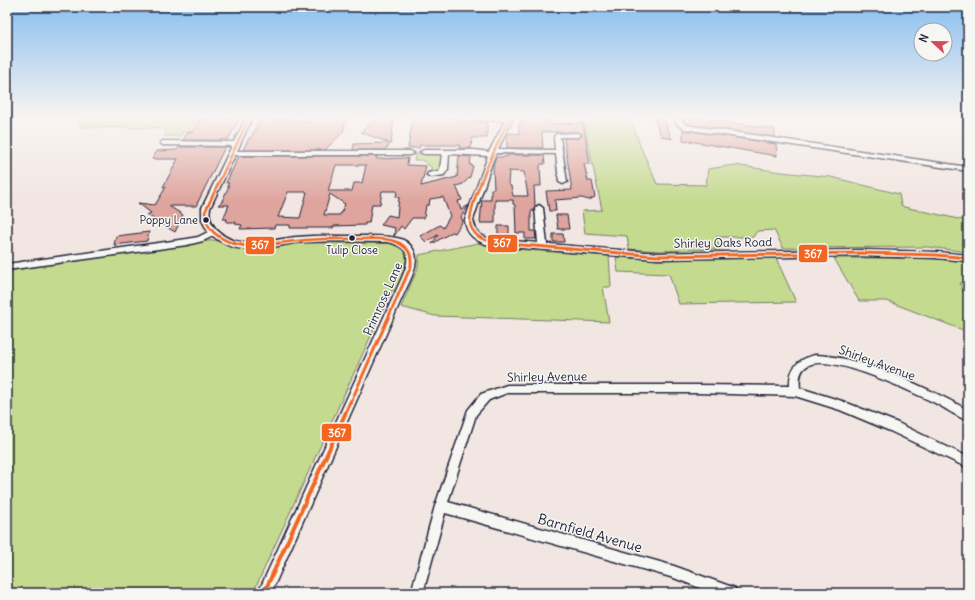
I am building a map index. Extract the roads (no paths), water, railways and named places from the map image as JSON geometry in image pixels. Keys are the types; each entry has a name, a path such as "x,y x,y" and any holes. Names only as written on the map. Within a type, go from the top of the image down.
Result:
{"street":[{"path":"7,267 194,241 214,233 205,220 206,208 235,146"},
{"path":"492,152 495,146"},
{"path":"558,146 563,182"},
{"path":"812,146 968,169"},
{"path":"424,152 559,152"},
{"path":"430,175 441,173 444,169 446,152"},
{"name":"Shirley Oaks Road","path":"492,152 469,220 471,231 479,238 493,243 657,256 854,253 924,254 968,258"},
{"path":"232,153 410,153"},
{"path":"539,208 543,247"},
{"name":"Primrose Lane","path":"214,233 229,242 250,246 272,245 304,239 388,239 403,244 408,249 413,261 410,272 264,593"},
{"name":"Shirley Avenue","path":"796,391 794,375 800,366 816,359 831,359 897,382 938,400 968,416"},
{"name":"Shirley Avenue","path":"417,593 441,506 472,413 485,396 507,389 698,389 796,391 842,406 886,424 968,463"},
{"name":"Barnfield Avenue","path":"441,506 674,572 730,593"}],"place":[{"name":"Poppy Lane","path":"206,220"},
{"name":"Tulip Close","path":"352,238"}]}
